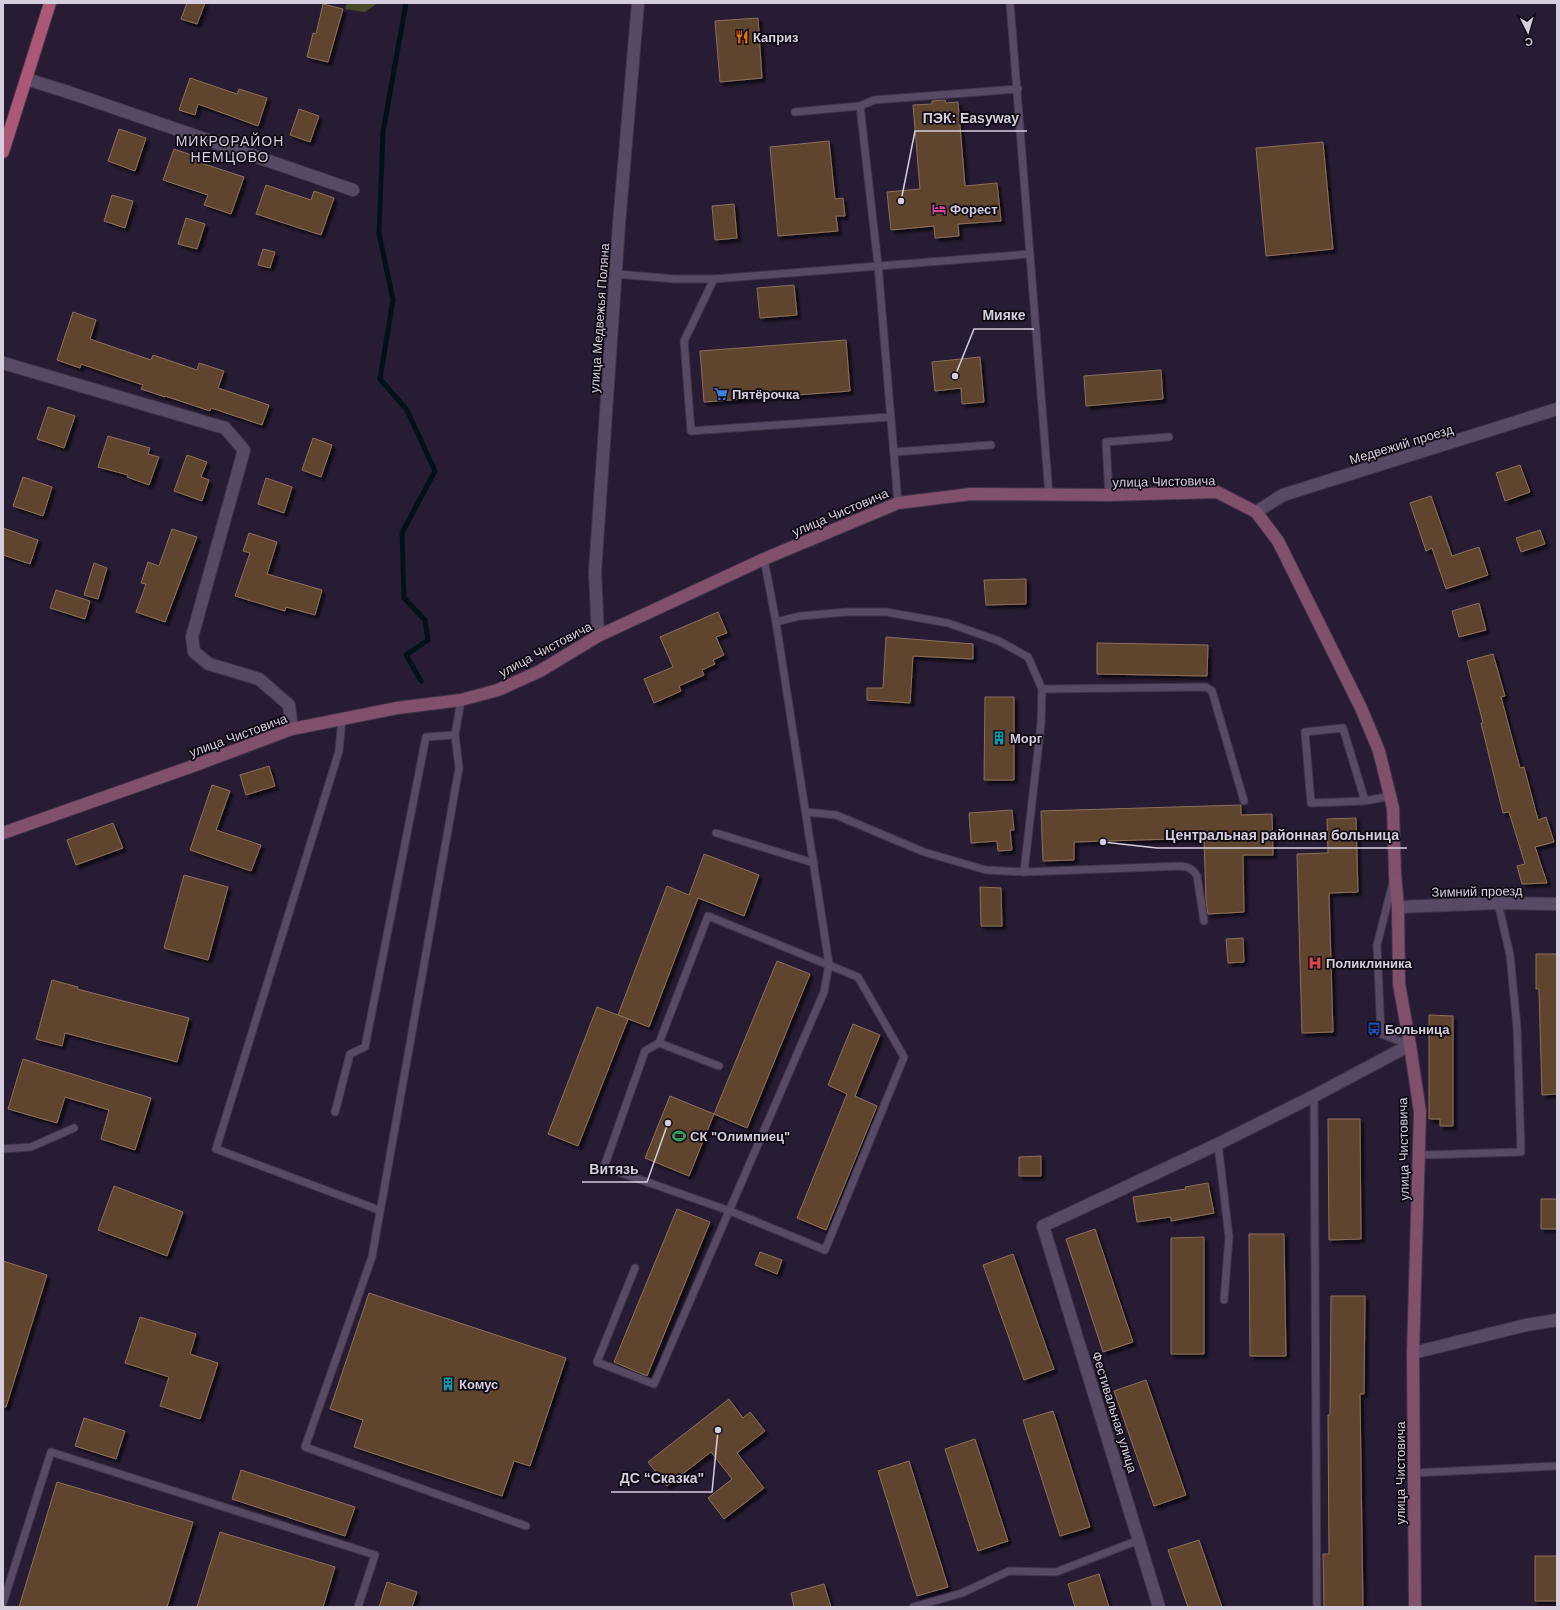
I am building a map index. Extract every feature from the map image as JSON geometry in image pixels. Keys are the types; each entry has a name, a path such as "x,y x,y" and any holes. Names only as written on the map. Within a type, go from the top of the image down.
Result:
{"main road":[{"path":"3,152 50,3"}],"street":[{"name":"улица Медвежья Поляна","path":"598,636 595,572 616,274 638,3"},
{"path":"26,79 353,190"},
{"path":"3,363 225,428 244,450 192,637 194,652 209,664 259,679 289,705 292,729"},
{"name":"Медвежий проезд","path":"1256,512 1283,496 1557,409"},
{"name":"улица Чистовича","path":"3,833 193,766 292,729 397,708 461,700 498,690 540,671 598,636 764,559 898,503 971,494 1110,496 1217,492 1256,512 1278,541 1361,708 1379,751 1393,808 1395,874 1398,907 1399,984 1420,1112 1414,1353 1415,1607"},
{"name":"Зимний проезд","path":"1398,907 1498,903 1557,904"},
{"path":"1218,1144 1314,1096 1410,1045"},
{"name":"Фестивальная улица","path":"1159,1607 1043,1226 1218,1144"},
{"path":"1414,1353 1526,1325 1557,1320"}],"lane":[{"path":"1010,3 1049,495"},
{"path":"795,112 860,106 874,100 1018,89"},
{"path":"860,106 878,266 898,503"},
{"path":"616,274 675,279 714,279 1030,254"},
{"path":"714,279 684,342 691,431 890,416"},
{"path":"1110,496 1106,442 1169,437"},
{"path":"894,452 991,445"},
{"path":"634,1268 597,1362 654,1384 824,992 829,964 776,622 764,559"},
{"path":"776,622 800,616 886,612 948,623 1000,641 1028,657 1042,689 1042,724 1024,872"},
{"path":"1042,689 1206,687 1212,691 1244,801"},
{"path":"461,700 455,734 459,768 379,1210 372,1257 305,1447 526,1526"},
{"path":"342,719 339,751 216,1149 379,1210"},
{"path":"1366,801 1342,728 1305,732 1311,803 1366,801 1390,796"},
{"path":"335,1112 350,1054 365,1047 426,737 455,734"},
{"path":"806,812 836,816 924,852 986,870 1024,872 1181,866 1188,867 1194,870 1197,876 1204,921"},
{"path":"716,833 814,863"},
{"path":"1395,874 1377,945 1381,1034 1410,1045"},
{"path":"1423,1155 1520,1152 1518,1027 1510,955 1498,903"},
{"path":"708,916 858,977 904,1057 825,1250 730,1211 604,1167 645,1051 659,1043 708,916"},
{"path":"659,1043 719,1066"},
{"path":"1314,1096 1317,1607"},
{"path":"3,1149 31,1147 74,1128"},
{"path":"1218,1144 1229,1237 1224,1300"},
{"path":"3,1603 50,1452 375,1555 358,1607"},
{"path":"1414,1473 1557,1466"},
{"path":"913,1607 962,1593 1009,1571 1056,1572 1139,1540"}],"green space":[{"path":"347,3 378,3 365,12 345,9"}],"building":[{"path":"187,3 205,3 197,24 181,19"},
{"path":"323,4 343,9 328,62 307,57 313,33 316,34"},
{"path":"758,18 762,78 720,82 715,21"},
{"path":"190,78 237,94 239,89 267,98 258,126 198,104 195,115 179,110"},
{"path":"945,100 946,103 958,102 965,186 997,183 1001,221 958,224 959,236 935,238 934,226 891,230 887,192 920,189 913,105 932,104 932,101"},
{"path":"299,109 319,116 310,142 290,135"},
{"path":"119,129 146,138 135,171 108,161"},
{"path":"829,141 835,199 843,198 845,216 836,216 838,231 778,236 770,147"},
{"path":"1323,142 1333,249 1266,256 1256,148"},
{"path":"174,149 197,157 195,161 244,177 231,214 204,205 208,195 163,180"},
{"path":"266,185 311,200 314,191 334,198 321,235 256,214"},
{"path":"112,195 133,201 125,228 104,221"},
{"path":"734,204 737,238 715,240 712,206"},
{"path":"186,218 205,224 197,249 178,244"},
{"path":"263,249 275,252 270,268 258,265"},
{"path":"794,285 797,315 760,318 757,288"},
{"path":"73,312 96,320 90,339 151,360 153,355 197,370 199,363 224,371 218,388 269,405 262,425 211,408 210,411 141,389 143,385 81,364 80,368 57,360"},
{"path":"846,340 850,391 704,402 700,351"},
{"path":"980,357 984,402 962,404 961,388 935,391 932,362"},
{"path":"1161,370 1163,399 1086,406 1084,376"},
{"path":"48,407 75,416 64,448 37,439"},
{"path":"108,436 150,448 148,454 159,457 149,485 127,477 128,475 98,467"},
{"path":"313,438 332,445 321,477 302,470"},
{"path":"187,455 207,462 201,477 209,480 202,501 174,491"},
{"path":"1520,465 1530,492 1505,501 1496,473"},
{"path":"23,477 52,487 43,516 13,506"},
{"path":"266,478 292,487 284,513 258,504"},
{"path":"1431,496 1452,556 1479,547 1488,575 1446,589 1432,548 1426,551 1410,503"},
{"path":"3,528 38,540 30,564 3,555"},
{"path":"172,529 197,537 165,622 136,612 146,584 141,583 148,562 159,566"},
{"path":"1540,530 1545,544 1521,552 1516,538"},
{"path":"249,533 277,542 267,574 322,590 315,615 286,607 285,611 235,596 250,553 243,551"},
{"path":"94,563 107,568 98,599 84,595"},
{"path":"1026,579 1026,604 986,605 984,580"},
{"path":"56,590 90,601 85,619 50,608"},
{"path":"1479,603 1486,630 1459,637 1452,611"},
{"path":"718,612 727,633 716,637 724,655 713,660 715,664 702,670 704,675 679,686 681,691 654,703 644,679 673,667 660,637"},
{"path":"886,637 973,644 973,659 913,656 910,703 867,700 867,688 883,688"},
{"path":"1097,643 1208,645 1207,676 1097,674"},
{"path":"1493,654 1505,696 1501,697 1520,768 1524,767 1538,820 1546,817 1554,842 1535,847 1547,883 1522,884 1517,866 1525,864 1509,812 1503,813 1481,723 1483,723 1467,661"},
{"name":"Морг","path":"985,697 1014,697 1014,780 984,780"},
{"path":"269,766 275,786 246,795 240,775"},
{"path":"212,785 230,791 216,830 261,845 251,871 190,850"},
{"path":"1241,805 1241,815 1272,814 1273,855 1243,855 1244,912 1208,914 1206,902 1204,838 1074,842 1074,860 1043,861 1041,811"},
{"path":"1012,810 1014,830 1010,830 1012,850 998,851 997,841 971,843 969,813"},
{"name":"Поликлиника","path":"1356,818 1358,892 1329,893 1333,1032 1302,1033 1297,854 1328,853 1327,819"},
{"path":"113,823 123,848 76,865 67,840"},
{"path":"704,854 759,875 744,916 698,898 649,1027 618,1015 667,886 689,895"},
{"path":"184,875 228,887 208,960 164,948"},
{"path":"980,887 1001,888 1002,926 981,926"},
{"path":"1243,938 1244,962 1228,963 1226,939"},
{"path":"1536,954 1557,954 1557,1094 1542,1095 1539,989 1536,989"},
{"path":"777,961 810,974 747,1128 714,1114"},
{"path":"52,980 78,987 77,989 189,1018 177,1062 65,1033 62,1046 36,1039"},
{"path":"597,1007 628,1019 578,1146 548,1134"},
{"path":"1429,1015 1453,1016 1453,1126 1440,1126 1440,1119 1429,1119"},
{"path":"853,1024 880,1035 855,1096 877,1106 826,1230 797,1218 847,1094 828,1085"},
{"path":"23,1059 151,1098 135,1150 101,1139 109,1110 65,1097 57,1123 8,1109"},
{"name":"СК \"Олимпиец\"","path":"670,1096 714,1114 689,1176 645,1158"},
{"path":"1328,1119 1360,1119 1361,1239 1329,1240"},
{"path":"1041,1156 1041,1176 1019,1176 1019,1157"},
{"path":"1208,1183 1214,1213 1171,1221 1171,1217 1137,1222 1133,1197 1186,1189 1185,1187"},
{"path":"114,1186 183,1212 167,1256 98,1230"},
{"path":"1541,1199 1557,1199 1557,1229 1541,1229"},
{"path":"677,1209 710,1222 647,1376 614,1362"},
{"path":"1095,1229 1133,1342 1103,1352 1066,1239"},
{"path":"1249,1234 1284,1234 1286,1356 1250,1356"},
{"path":"1204,1237 1204,1354 1171,1354 1171,1238"},
{"path":"760,1252 782,1260 777,1274 755,1265"},
{"path":"1013,1254 1054,1369 1024,1380 983,1265"},
{"path":"3,1261 47,1275 6,1407 3,1407"},
{"name":"Комус","path":"369,1293 566,1358 530,1466 514,1461 502,1496 354,1447 363,1420 330,1409"},
{"path":"1331,1296 1365,1296 1364,1394 1360,1394 1363,1607 1324,1607 1323,1554 1329,1554 1328,1415 1330,1415"},
{"path":"140,1317 196,1334 190,1354 218,1363 200,1419 160,1406 169,1377 125,1363"},
{"path":"1146,1380 1186,1495 1154,1506 1114,1391"},
{"path":"729,1399 743,1418 750,1412 765,1431 737,1453 764,1488 724,1519 708,1498 732,1479 711,1452 667,1486 648,1462"},
{"path":"1053,1411 1090,1527 1060,1536 1023,1420"},
{"path":"84,1418 125,1431 116,1459 75,1446"},
{"path":"975,1439 1008,1541 978,1551 945,1449"},
{"path":"909,1461 948,1587 917,1596 878,1471"},
{"path":"241,1470 355,1507 345,1536 232,1499"},
{"path":"57,1482 193,1522 167,1607 19,1607"},
{"path":"220,1532 335,1567 323,1607 197,1607"},
{"path":"1199,1540 1222,1607 1188,1607 1168,1550"},
{"path":"1535,1556 1557,1556 1557,1601 1535,1601"},
{"path":"1099,1574 1109,1607 1075,1607 1068,1584"},
{"path":"387,1582 417,1592 412,1607 379,1607"},
{"path":"824,1584 831,1607 794,1607 791,1593"}],"waterway":[{"path":"406,3 383,132 379,233 393,300 380,379 407,410 435,471 402,533 404,598 425,620 428,640 406,655 421,681"}],"place":[{"name":"Каприз","path":"742,37"},
{"name":"ПЭК: Easyway","path":"901,201"},
{"name":"Форест","path":"939,209"},
{"name":"Мияке","path":"955,376"},
{"name":"Пятёрочка","path":"721,394"},
{"name":"Морг","path":"999,738"},
{"name":"Центральная районная больница","path":"1103,842"},
{"name":"Поликлиника","path":"1315,963"},
{"name":"Больница","path":"1374,1029"},
{"name":"Витязь","path":"668,1123"},
{"name":"СК \"Олимпиец\"","path":"679,1136"},
{"name":"Комус","path":"448,1384"},
{"name":"ДС “Сказка\"","path":"718,1430"}],"district":[{"name":"МИКРОРАЙОН НЕМЦОВО","path":"230,150"}]}
